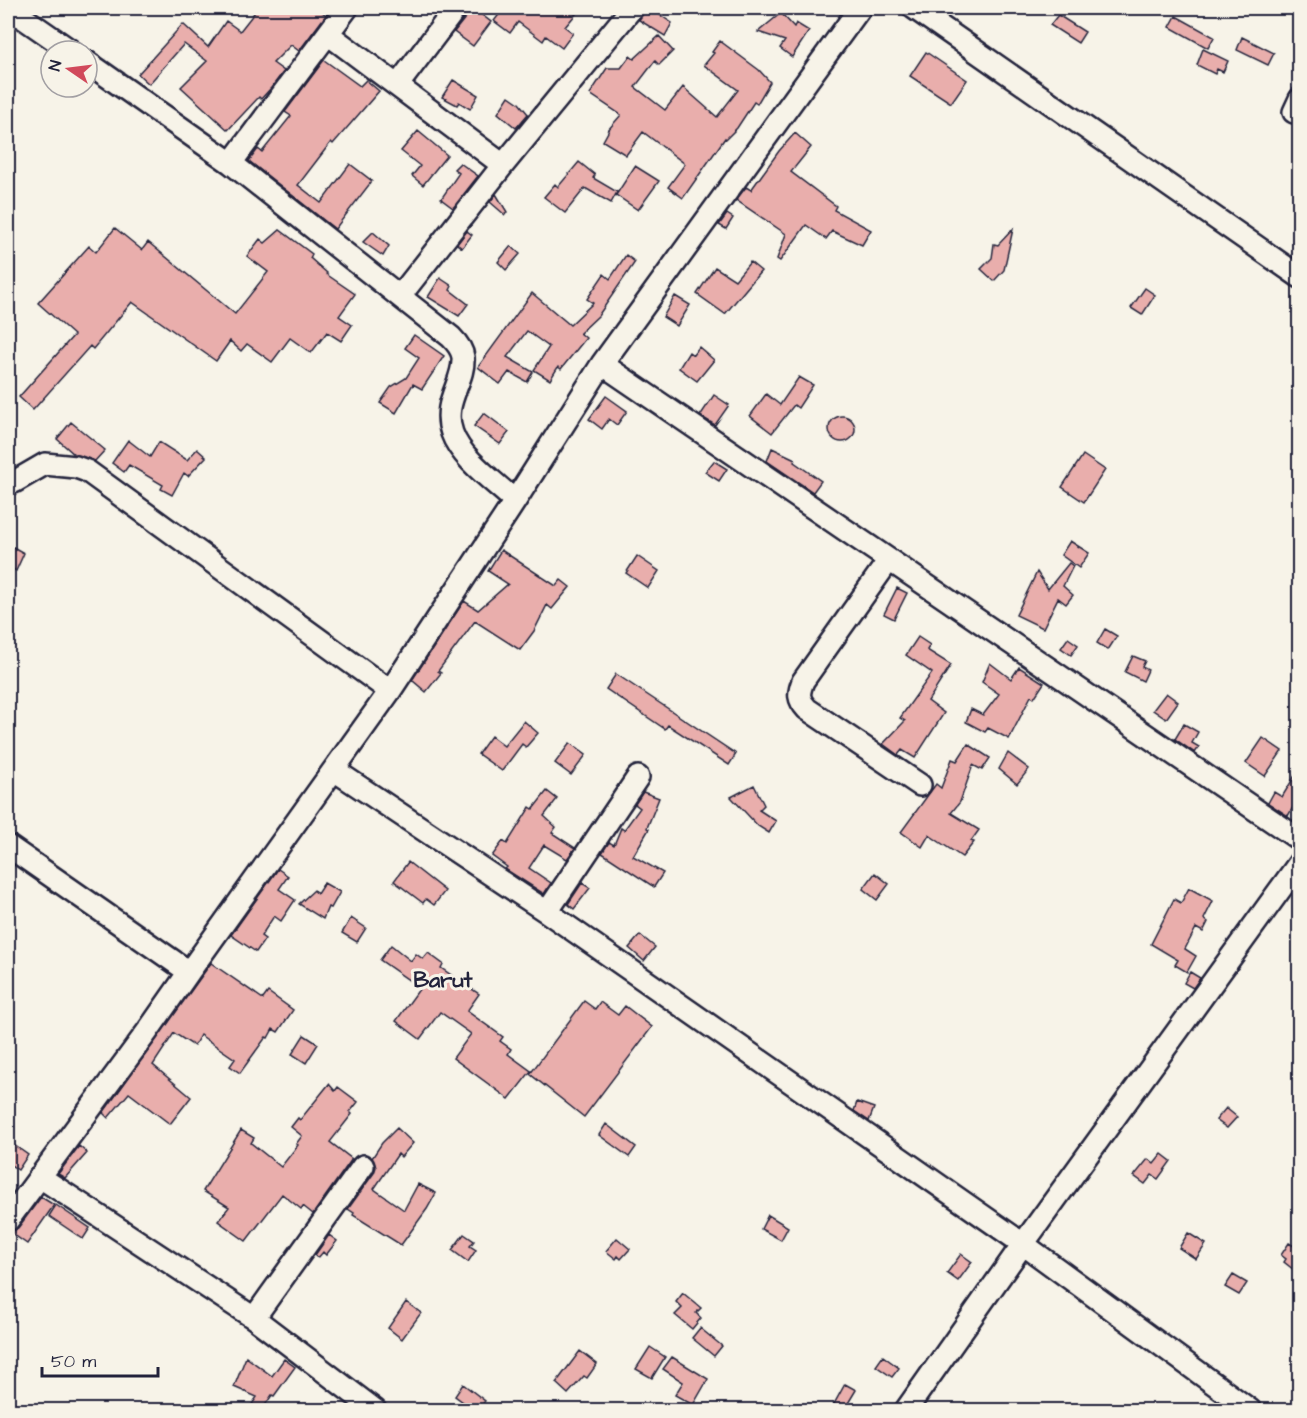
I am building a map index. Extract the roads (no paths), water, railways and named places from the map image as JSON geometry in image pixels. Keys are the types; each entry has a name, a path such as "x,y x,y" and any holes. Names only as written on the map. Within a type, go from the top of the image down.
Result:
{"street":[{"path":"9,8 54,39"},
{"path":"231,163 347,8"},
{"path":"397,86 456,8"},
{"path":"400,296 503,165 632,8"},
{"path":"8,1220 390,691 602,364 860,8"},
{"path":"914,8 1299,278"},
{"path":"328,34 503,165"},
{"path":"99,70 231,163 452,337 460,347 463,358 449,406 452,433 464,453 515,501"},
{"path":"602,364 1299,840"},
{"path":"14,482 45,464 76,467 87,471 390,691"},
{"path":"889,560 803,681 798,695 800,702 807,709 920,785"},
{"path":"334,770 547,912 1023,1244 1250,1410"},
{"path":"547,912 638,777"},
{"path":"8,846 189,972"},
{"path":"906,1410 1299,862"},
{"path":"254,1318 363,1166"},
{"path":"40,1177 254,1318 375,1410"}],"district":[{"name":"Barut","path":"443,979"}]}
